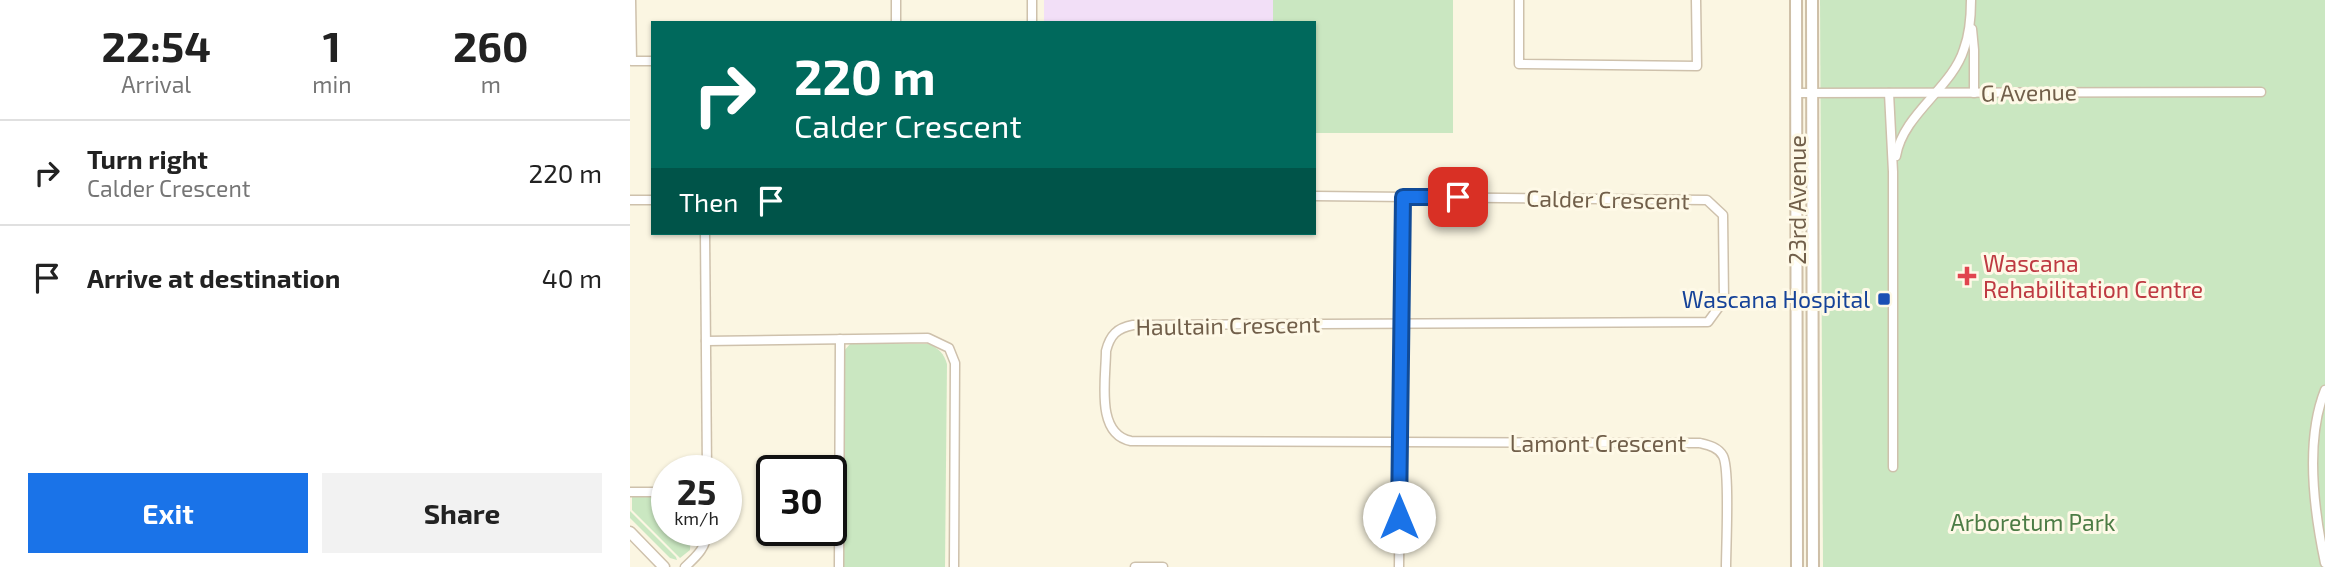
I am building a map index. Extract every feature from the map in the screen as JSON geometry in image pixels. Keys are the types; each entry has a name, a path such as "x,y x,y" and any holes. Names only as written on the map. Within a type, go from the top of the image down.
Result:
{"main road":[{"name":"23rd Avenue","path":"1796,0 1797,567"},
{"name":"23rd Avenue","path":"1812,0 1813,567"}],"street":[{"path":"631,0 632,61 651,61"},
{"path":"896,0 896,21"},
{"path":"1032,0 1032,21"},
{"path":"1519,0 1519,64 1696,66 1696,0"},
{"path":"1971,0 1974,93"},
{"path":"1893,172 1897,149 1909,125 1964,52 1971,21"},
{"name":"G Avenue","path":"1797,93 2261,92"},
{"path":"1889,93 1893,172 1893,467"},
{"path":"1316,196 1403,197 1399,567"},
{"name":"Calder Crescent","path":"1400,324 1708,322 1724,300 1723,215 1707,200 1403,197"},
{"path":"630,200 651,200"},
{"path":"705,235 707,455"},
{"name":"Haultain Crescent","path":"1400,324 1133,324 1123,327 1114,332 1106,351 1106,417 1116,435 1131,441 1400,443"},
{"path":"706,341 928,338 949,348 955,363 954,567"},
{"path":"839,567 840,339"},
{"path":"2325,390 2314,437 2320,541 2325,563"},
{"name":"Lamont Crescent","path":"1400,443 1712,445 1723,456 1726,472 1726,567"},
{"path":"630,492 651,492"},
{"path":"630,532 664,567"},
{"path":"685,567 703,546"},
{"path":"1135,567 1163,567"}],"shaded area":[{"path":"1044,0 1273,0 1273,21 1044,21"}],"green space":[{"path":"1273,0 1453,0 1453,133 1316,133 1316,21 1273,21"},
{"name":"Arboretum Park","path":"1820,0 2325,0 2325,567 1823,567"},
{"path":"851,343 928,344 938,349 946,360 945,567 842,567 842,546 847,546 847,455 843,455 843,352"},
{"path":"632,497 651,497 651,529 632,510"},
{"path":"630,511 651,532 651,539 630,518"},
{"path":"658,546 665,546 677,560 670,558"},
{"path":"668,546 690,546 690,550 680,558"}],"place":[{"name":"Wascana Rehabilitation Centre","path":"1967,276"},
{"name":"Wascana Hospital","path":"1884,299"}],"route":[{"path":"1399,517 1403,197 1458,197"}]}
